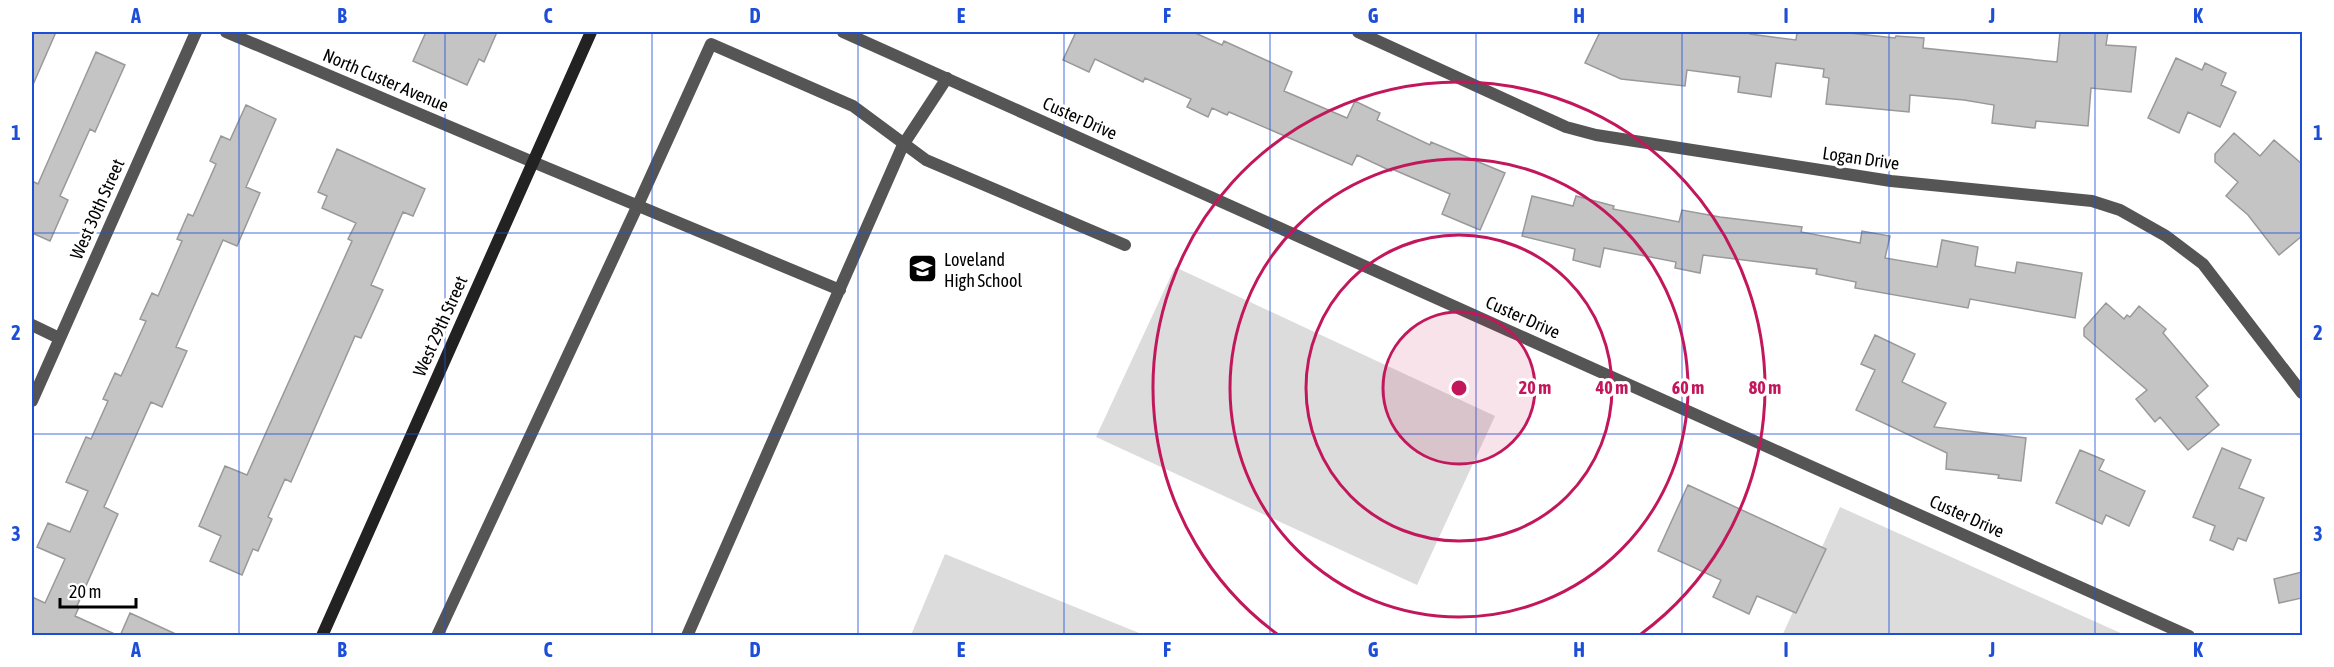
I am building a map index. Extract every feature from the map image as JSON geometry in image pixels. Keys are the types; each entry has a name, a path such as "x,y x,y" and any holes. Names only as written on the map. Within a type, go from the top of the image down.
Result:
{"main road":[{"name":"West 29th Street","path":"322,636 591,32"}],"street":[{"name":"West 30th Street","path":"32,400 196,32"},
{"name":"North Custer Avenue","path":"226,32 637,207 840,290"},
{"name":"Custer Drive","path":"843,32 2189,636"},
{"name":"Logan Drive","path":"1358,32 1566,127 1596,135 1890,181 2092,201 2120,210 2166,236 2203,264 2302,393"},
{"path":"437,636 711,44 853,106 926,160 1125,245"},
{"path":"687,636 903,145 947,78"},
{"path":"32,325 59,338"}],"shaded area":[{"path":"1175,267 1495,416 1417,585 1096,437"},
{"path":"1840,507 2125,635 1782,636"},
{"path":"945,554 1144,635 911,635"}],"building":[{"path":"32,32 56,32 32,87"},
{"path":"426,32 497,32 484,62 479,59 467,85 413,61"},
{"path":"1076,32 1193,32 1222,45 1224,41 1292,72 1284,91 1347,118 1355,101 1380,113 1377,120 1430,145 1431,142 1505,173 1480,230 1442,214 1450,194 1392,169 1391,171 1357,155 1352,165 1229,112 1227,115 1212,108 1208,117 1187,107 1191,99 1145,78 1143,82 1095,59 1089,72 1063,60"},
{"path":"1600,32 1750,32 1750,34 1796,40 1797,32 1840,32 1895,38 1896,36 1924,38 1923,48 2057,62 2060,32 2108,32 2106,45 2136,47 2131,92 2091,88 2088,126 2036,121 2035,128 1992,123 1994,105 1964,100 1910,95 1909,112 1826,104 1829,78 1823,77 1824,69 1776,63 1771,97 1738,92 1740,77 1687,70 1685,86 1621,79 1585,63"},
{"path":"96,52 125,65 95,132 90,129 60,196 68,200 50,241 32,233 32,181 38,184"},
{"path":"2176,58 2202,70 2205,63 2226,73 2221,85 2236,92 2220,127 2188,112 2179,133 2148,118"},
{"path":"246,105 276,119 246,187 260,193 237,246 223,240 176,347 187,351 162,407 151,402 104,507 118,514 77,606 79,607 75,616 119,636 32,636 32,597 45,603 65,559 37,547 48,523 70,532 88,491 66,482 86,437 91,439 108,401 103,399 115,373 121,376 146,321 140,319 152,293 158,296 182,241 177,239 188,214 193,216 216,164 210,161 221,136 230,140"},
{"path":"2234,133 2260,156 2274,140 2302,164 2302,236 2279,255 2248,215 2226,196 2238,182 2215,162 2215,154"},
{"path":"337,149 425,189 413,216 403,212 371,285 383,290 361,338 355,336 291,482 285,479 268,517 272,519 258,551 253,549 242,575 210,561 221,536 199,526 225,466 247,475 352,241 348,239 356,223 322,208 327,196 318,192"},
{"path":"1532,196 1573,206 1576,196 1614,206 1613,209 1679,222 1682,210 1802,227 1801,232 1860,243 1862,231 1890,236 1885,258 1937,267 1942,240 1978,247 1975,266 2015,273 2017,262 2082,273 2075,318 1970,299 1968,308 1855,288 1856,282 1816,274 1817,269 1703,255 1700,273 1675,268 1676,262 1604,248 1600,267 1573,260 1575,249 1522,236"},
{"path":"2106,303 2124,319 2127,315 2130,317 2139,306 2166,329 2163,333 2208,386 2196,397 2219,425 2188,450 2160,417 2155,422 2136,399 2147,390 2084,336 2084,328"},
{"path":"1875,335 1915,354 1902,382 1946,403 1934,427 2026,438 2021,481 1998,478 1999,475 1946,469 1947,453 1856,410 1875,370 1861,364"},
{"path":"2222,448 2251,460 2239,488 2264,498 2246,541 2238,538 2233,550 2210,540 2215,526 2193,517"},
{"path":"2080,450 2104,460 2099,470 2145,491 2129,526 2106,515 2102,524 2056,503"},
{"path":"1688,485 1826,549 1796,613 1757,596 1749,614 1713,597 1721,580 1658,551"},
{"path":"2302,572 2302,598 2279,603 2274,579"},
{"path":"130,613 180,636 120,636"}],"place":[{"name":"Loveland High School","path":"923,269"}]}
